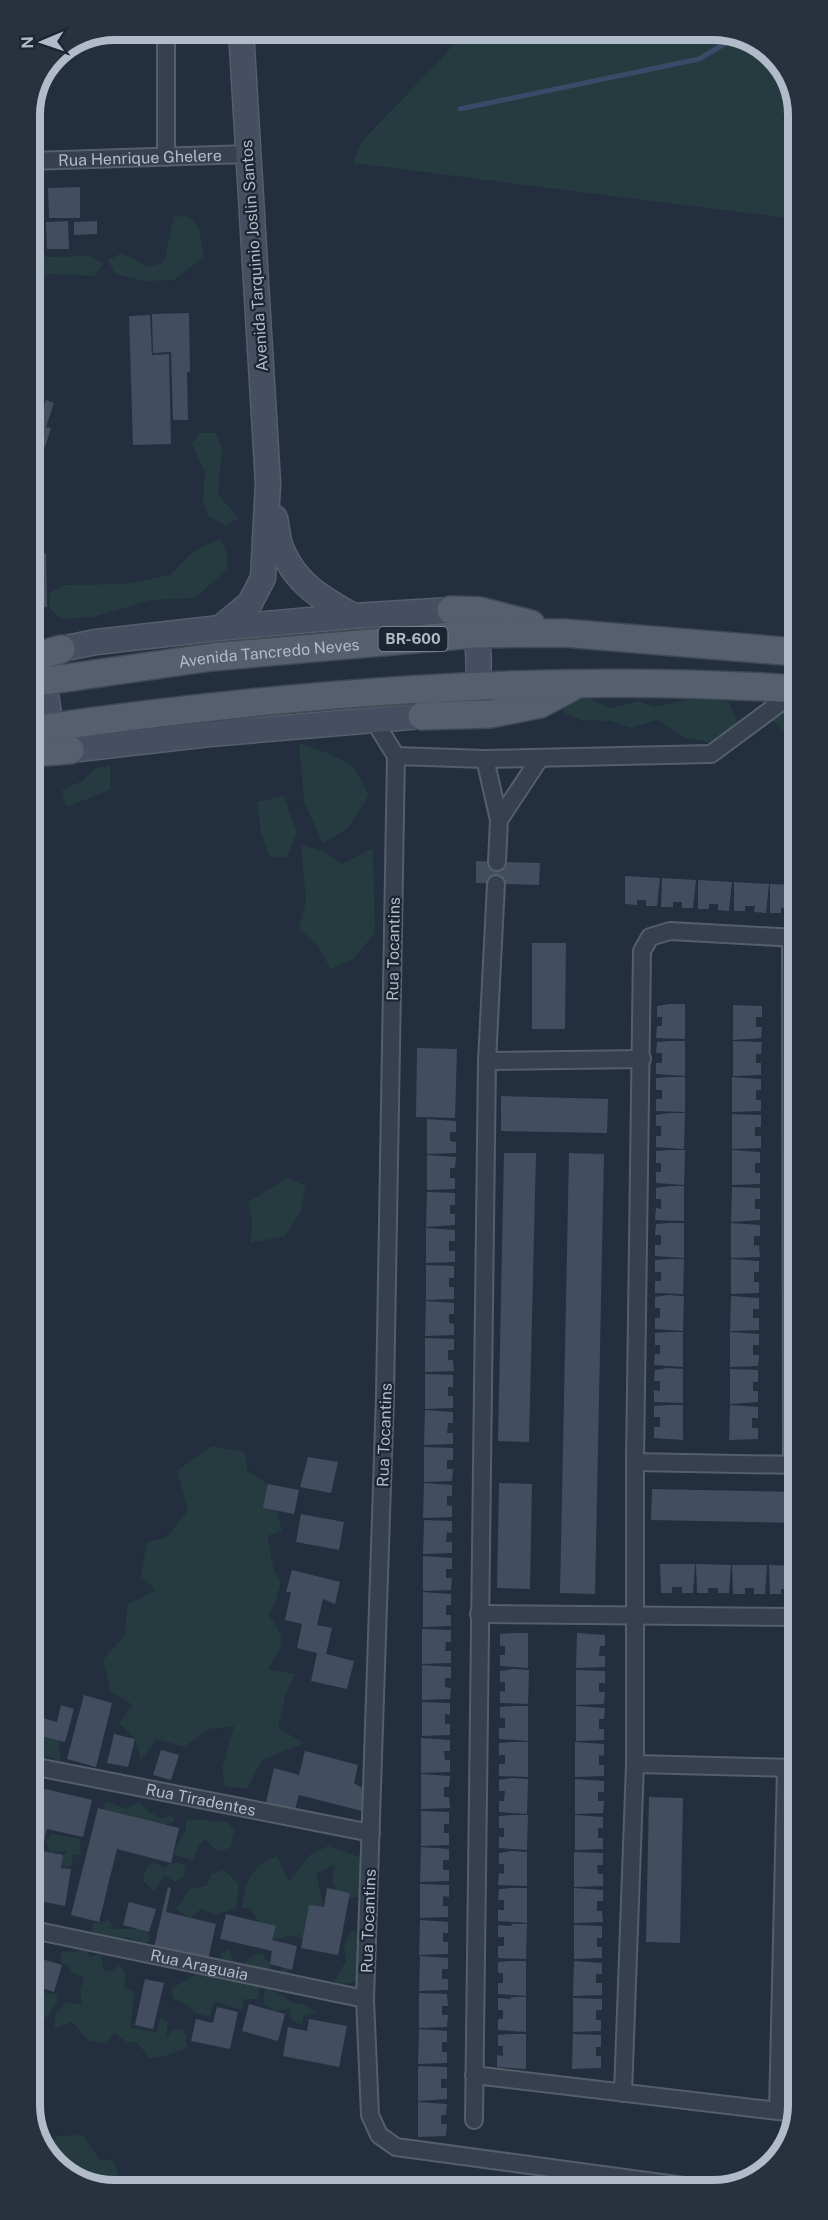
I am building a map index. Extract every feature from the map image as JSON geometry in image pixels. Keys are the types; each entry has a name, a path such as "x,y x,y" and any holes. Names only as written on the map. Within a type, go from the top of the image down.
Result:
{"main road":[{"name":"Avenida Tarquinio Joslin Santos","path":"220,628 250,603 263,578 268,483 243,41"},
{"name":"Avenida Tarquinio Joslin Santos","path":"268,483 281,549 300,581 322,599 353,616"},
{"path":"452,610 466,622 474,634 478,656 478,687"},
{"path":"41,668 60,649 96,642 353,616 480,610 564,633"},
{"name":"Avenida Tancredo Neves","path":"41,673 474,634 564,633 788,651"},
{"path":"41,752 373,719 490,714 540,704 580,683"},
{"path":"41,728 216,706 478,687 580,683 686,684 788,690"},
{"path":"422,716 446,708 478,687"},
{"path":"41,728 70,750"}],"street":[{"path":"166,41 166,157"},
{"name":"Rua Henrique Ghelere","path":"41,161 248,154"},
{"path":"373,719 396,756 484,759 711,754 788,696"},
{"name":"Rua Tocantins","path":"396,756 385,1395 365,1999 370,2115 379,2135 396,2147 638,2180"},
{"path":"499,820 540,758"},
{"path":"484,759 499,820 497,862"},
{"path":"474,2120 487,1061 496,884"},
{"path":"623,2093 635,1764 635,1462 642,951 650,937 670,931 788,937"},
{"path":"487,1061 642,1059"},
{"path":"635,1462 788,1465"},
{"path":"479,1614 788,1617"},
{"path":"635,1764 788,1768"},
{"name":"Rua Tiradentes","path":"40,1767 371,1833"},
{"name":"Rua Araguaia","path":"40,1931 365,1999"},
{"path":"474,2075 787,2112 788,2043"}],"green space":[{"path":"456,41 718,41 741,46 769,66 780,82 785,96 788,115 788,218 353,163 361,142"},
{"path":"174,216 189,217 199,228 204,257 174,280 145,281 115,274 108,260 122,253 148,267 164,262"},
{"path":"41,256 91,256 104,264 94,276 49,274 41,277"},
{"path":"200,433 216,433 222,448 218,494 238,518 225,527 208,516 203,502 205,473 192,444"},
{"path":"220,538 227,554 227,569 195,598 151,600 93,617 62,619 50,609 50,593 63,585 124,584 170,575 193,552"},
{"path":"585,696 610,708 639,701 654,707 685,700 715,699 729,702 746,742 722,745 686,738 657,720 631,728 610,721 581,720 566,714 561,704"},
{"path":"788,704 788,735 770,718"},
{"path":"299,743 352,765 369,795 348,828 323,843 304,802"},
{"path":"110,765 110,790 66,807 62,790 82,781 94,769"},
{"path":"284,796 297,833 286,858 270,857 261,833 257,802"},
{"path":"301,844 324,852 342,864 373,848 375,933 353,959 331,969 316,944 299,929 306,901"},
{"path":"40,1146 44,1170 40,1174"},
{"path":"287,1178 306,1186 300,1213 285,1236 250,1243 252,1222 248,1202"},
{"path":"212,1446 245,1452 247,1471 268,1484 282,1531 267,1536 274,1571 281,1582 276,1601 268,1614 279,1630 281,1642 268,1669 295,1674 285,1696 278,1728 304,1743 262,1760 247,1789 225,1786 222,1769 234,1726 209,1729 184,1747 156,1739 141,1760 135,1739 119,1723 133,1705 111,1692 103,1660 125,1635 127,1605 156,1590 141,1577 147,1542 167,1537 188,1510 177,1471"},
{"path":"59,1732 60,1762 49,1757 40,1758 40,1735"},
{"path":"106,1801 127,1809 140,1803 149,1812 162,1819 171,1815 175,1821 162,1826 113,1817 103,1809"},
{"path":"186,1819 227,1822 235,1831 230,1848 218,1852 205,1839 199,1845 193,1861 173,1854 186,1829"},
{"path":"52,1834 80,1839 81,1854 73,1855 72,1865 65,1868 60,1862 67,1851 51,1852 45,1840"},
{"path":"328,1846 360,1857 367,1895 340,1900 332,1881 335,1865 316,1873 324,1907 303,1939 290,1936 272,1940 250,1909 242,1908 245,1890 251,1876 261,1865 277,1856 289,1882 311,1854"},
{"path":"154,1862 165,1868 171,1863 180,1863 186,1867 184,1877 175,1882 165,1876 154,1891 143,1881 146,1867"},
{"path":"223,1870 239,1884 236,1908 216,1915 201,1909 190,1918 176,1909 190,1889 206,1886 211,1874"},
{"path":"109,1920 115,1929 145,1927 151,1938 147,1943 141,1945 128,1937 118,1941 92,1938 92,1924"},
{"path":"351,1930 362,1934 367,1944 355,1945 362,1965 356,1981 346,1984 333,1982 346,1961 344,1946"},
{"path":"229,1948 233,1961 243,1964 253,1955 262,1954 270,1964 273,1975 285,1968 295,1977 283,1980 218,1963 221,1953"},
{"path":"85,1949 90,1957 100,1954 104,1970 111,1972 120,1965 126,1976 124,1987 134,1991 131,2028 156,2032 161,2017 168,2022 166,2038 173,2029 183,2028 186,2049 149,2058 137,2042 127,2042 114,2033 106,2044 89,2041 72,2022 54,2028 56,2013 66,2002 82,2005 80,1991 84,1977 72,1973 69,1966 60,1962 62,1951 74,1952"},
{"path":"199,1972 260,1983 258,1999 244,1999 242,2010 214,2001 210,2017 194,2013 188,2005 173,1999 171,1989"},
{"path":"265,1988 318,2013 304,2015 302,2025 291,2020 290,2009 274,2011 263,2003"},
{"path":"40,1991 58,1994 57,2003 46,2018 40,2018"},
{"path":"83,2135 99,2159 114,2161 120,2179 87,2174 66,2161 52,2143 57,2136"}],"building":[{"path":"80,187 80,218 49,218 48,188"},
{"path":"68,221 69,249 47,249 46,222"},
{"path":"97,221 97,234 74,235 74,222"},
{"path":"189,313 188,420 173,420 171,352 153,353 152,314"},
{"path":"150,315 152,355 169,354 171,444 133,445 129,316"},
{"path":"46,400 54,403 46,427 51,428 45,447 41,445 41,415"},
{"path":"41,553 46,553 47,607 41,607"},
{"path":"476,861 540,863 539,885 476,883"},
{"path":"625,876 660,878 657,906 646,906 646,900 637,900 637,905 625,904"},
{"path":"662,878 696,880 693,908 682,908 682,902 673,902 673,907 661,907"},
{"path":"698,880 732,882 729,911 718,910 718,904 709,904 709,909 698,909"},
{"path":"734,882 769,884 766,913 754,912 755,906 745,906 745,911 734,911"},
{"path":"770,884 788,885 788,908 781,908 781,913 770,913"},
{"path":"532,943 566,943 565,1029 532,1029"},
{"path":"685,1004 685,1039 656,1038 657,1026 662,1026 662,1017 657,1017 657,1006"},
{"path":"733,1005 762,1006 762,1017 756,1017 756,1027 762,1027 761,1038 733,1040"},
{"path":"685,1041 685,1076 656,1074 656,1063 662,1063 662,1053 656,1053 657,1042"},
{"path":"733,1041 762,1042 761,1054 756,1054 756,1063 761,1063 761,1075 733,1076"},
{"path":"417,1048 457,1049 455,1118 416,1117"},
{"path":"685,1077 685,1112 656,1111 656,1099 662,1099 662,1090 656,1090 656,1078"},
{"path":"732,1077 761,1079 761,1090 756,1090 756,1100 761,1100 761,1111 732,1112"},
{"path":"501,1096 608,1099 607,1133 501,1131"},
{"path":"685,1113 684,1149 656,1147 656,1136 661,1136 661,1126 656,1126 656,1115"},
{"path":"732,1114 761,1115 761,1127 755,1127 755,1136 761,1136 761,1148 732,1149"},
{"path":"427,1119 456,1121 456,1132 450,1132 450,1141 456,1142 456,1153 427,1154"},
{"path":"685,1150 684,1185 656,1183 656,1172 661,1172 661,1163 656,1163 656,1151"},
{"path":"732,1150 760,1152 760,1163 755,1163 755,1173 760,1173 760,1184 732,1185"},
{"path":"504,1153 536,1153 529,1442 498,1441"},
{"path":"569,1153 604,1154 595,1594 560,1593"},
{"path":"427,1155 456,1157 455,1168 450,1168 450,1178 455,1178 455,1189 427,1190"},
{"path":"684,1186 684,1221 655,1220 656,1208 661,1209 661,1199 656,1199 656,1188"},
{"path":"732,1187 760,1188 760,1199 755,1199 755,1209 760,1209 760,1220 731,1222"},
{"path":"427,1192 455,1193 455,1205 450,1205 450,1214 455,1214 455,1225 426,1227"},
{"path":"684,1223 684,1258 655,1256 655,1245 661,1245 661,1235 655,1235 656,1224"},
{"path":"731,1223 760,1225 760,1236 754,1236 754,1246 759,1245 760,1257 731,1258"},
{"path":"426,1228 455,1230 455,1241 449,1241 449,1251 455,1251 455,1262 426,1263"},
{"path":"684,1259 683,1294 655,1293 655,1281 661,1281 661,1272 655,1272 655,1260"},
{"path":"731,1259 759,1261 759,1272 754,1272 754,1282 759,1282 759,1293 731,1294"},
{"path":"426,1265 454,1266 454,1278 449,1278 449,1287 454,1287 454,1299 426,1300"},
{"path":"684,1296 683,1331 655,1329 655,1318 660,1318 660,1308 655,1308 655,1297"},
{"path":"731,1296 759,1298 759,1309 753,1309 753,1318 759,1318 759,1330 730,1331"},
{"path":"426,1301 454,1303 454,1314 449,1314 449,1323 454,1324 454,1335 425,1336"},
{"path":"683,1332 683,1367 654,1365 655,1354 660,1354 660,1345 655,1345 655,1333"},
{"path":"730,1332 759,1334 759,1345 753,1345 753,1355 759,1355 758,1366 730,1367"},
{"path":"425,1338 454,1339 454,1350 448,1350 448,1360 453,1360 454,1371 425,1372"},
{"path":"683,1369 683,1403 654,1402 654,1390 660,1391 660,1381 654,1381 655,1370"},
{"path":"730,1369 758,1370 758,1382 753,1382 753,1391 758,1391 758,1402 730,1404"},
{"path":"425,1374 453,1375 453,1387 448,1387 448,1396 453,1396 453,1408 425,1409"},
{"path":"683,1405 683,1440 654,1438 654,1427 660,1427 660,1417 654,1417 654,1406"},
{"path":"730,1405 758,1407 758,1418 752,1418 752,1428 758,1428 758,1439 729,1440"},
{"path":"425,1410 453,1412 453,1423 448,1423 447,1433 453,1433 453,1444 424,1445"},
{"path":"424,1447 453,1448 453,1460 447,1460 447,1469 453,1469 452,1481 424,1482"},
{"path":"308,1457 338,1462 331,1493 300,1487"},
{"path":"424,1483 452,1485 452,1496 447,1496 447,1505 452,1506 452,1517 423,1518"},
{"path":"499,1483 532,1484 530,1589 497,1588"},
{"path":"268,1484 299,1490 294,1514 263,1508"},
{"path":"652,1489 788,1492 788,1523 651,1520"},
{"path":"301,1514 344,1522 339,1550 296,1542"},
{"path":"424,1520 452,1521 452,1533 447,1532 446,1542 452,1542 452,1553 423,1554"},
{"path":"423,1556 452,1558 452,1569 446,1569 446,1578 452,1578 451,1590 423,1591"},
{"path":"660,1564 695,1564 693,1593 682,1593 682,1587 672,1587 672,1593 661,1593"},
{"path":"696,1564 731,1565 729,1593 718,1593 718,1588 708,1588 708,1593 697,1593"},
{"path":"732,1565 767,1565 765,1594 754,1594 754,1588 745,1588 745,1594 733,1594"},
{"path":"769,1565 788,1566 788,1589 781,1589 781,1594 770,1594"},
{"path":"292,1570 340,1582 335,1604 323,1599 317,1625 332,1628 326,1654 354,1661 347,1689 311,1681 317,1653 297,1648 302,1624 285,1620 291,1592 286,1592"},
{"path":"423,1592 451,1594 451,1605 446,1605 446,1615 451,1615 451,1626 423,1627"},
{"path":"422,1629 451,1630 451,1642 446,1642 445,1651 451,1651 451,1663 422,1664"},
{"path":"528,1633 528,1668 500,1666 500,1655 505,1655 505,1646 500,1646 500,1634"},
{"path":"577,1633 605,1635 605,1646 600,1646 599,1656 605,1656 605,1667 576,1668"},
{"path":"422,1665 451,1667 451,1678 445,1678 445,1687 451,1688 450,1699 422,1700"},
{"path":"529,1670 528,1704 500,1703 500,1691 505,1692 505,1682 500,1682 500,1671"},
{"path":"576,1670 605,1671 605,1683 599,1683 599,1692 605,1692 604,1704 576,1705"},
{"path":"84,1695 112,1703 96,1767 67,1759"},
{"path":"422,1702 450,1703 450,1715 445,1714 445,1724 450,1724 450,1735 422,1736"},
{"path":"61,1705 74,1709 65,1742 40,1736 40,1717 57,1722"},
{"path":"528,1706 528,1741 499,1739 499,1728 505,1728 505,1718 500,1718 500,1707"},
{"path":"576,1706 605,1708 604,1719 599,1719 599,1729 604,1729 604,1740 576,1741"},
{"path":"114,1734 135,1739 128,1767 107,1763"},
{"path":"421,1738 450,1740 450,1751 444,1751 445,1760 450,1760 450,1772 421,1773"},
{"path":"528,1742 528,1777 499,1776 499,1764 505,1764 505,1755 499,1755 499,1743"},
{"path":"575,1742 604,1744 604,1756 599,1755 599,1765 604,1765 604,1776 575,1777"},
{"path":"161,1750 179,1755 171,1780 153,1775"},
{"path":"305,1751 358,1765 354,1783 367,1791 362,1811 299,1795 295,1809 266,1802 274,1768 299,1775"},
{"path":"421,1774 450,1776 449,1787 444,1787 444,1797 449,1797 450,1808 421,1809"},
{"path":"528,1779 527,1814 499,1812 499,1801 504,1801 505,1791 499,1791 499,1780"},
{"path":"575,1779 604,1781 604,1792 598,1792 598,1801 604,1801 603,1813 575,1814"},
{"path":"41,1788 92,1800 83,1837 47,1829 42,1849 40,1848"},
{"path":"649,1797 683,1798 680,1943 646,1942"},
{"path":"98,1808 179,1828 171,1863 117,1849 99,1922 71,1915"},
{"path":"421,1811 449,1812 449,1824 444,1824 444,1833 449,1833 449,1845 421,1846"},
{"path":"528,1815 527,1850 499,1848 499,1837 504,1837 504,1828 499,1828 499,1816"},
{"path":"575,1815 603,1817 603,1828 598,1828 598,1838 603,1838 603,1849 575,1850"},
{"path":"421,1847 449,1849 449,1860 443,1860 443,1870 449,1870 449,1881 420,1882"},
{"path":"43,1851 63,1855 61,1868 71,1869 65,1906 40,1901 40,1869"},
{"path":"527,1852 527,1886 498,1885 499,1873 504,1874 504,1864 499,1864 499,1853"},
{"path":"574,1852 603,1853 603,1865 597,1865 598,1874 603,1874 603,1886 574,1887"},
{"path":"420,1884 449,1885 449,1897 443,1896 443,1906 448,1906 448,1917 420,1918"},
{"path":"168,1887 171,1888 166,1912 216,1924 208,1960 154,1947"},
{"path":"327,1888 350,1893 338,1955 301,1948 309,1905 324,1907"},
{"path":"527,1888 527,1923 498,1921 498,1910 504,1910 504,1900 498,1900 499,1889"},
{"path":"574,1888 603,1890 603,1901 597,1901 597,1911 602,1911 603,1922 574,1923"},
{"path":"129,1902 156,1909 149,1932 123,1925"},
{"path":"226,1914 276,1926 272,1940 297,1946 292,1970 270,1964 272,1951 220,1939"},
{"path":"420,1920 448,1922 448,1933 443,1933 443,1942 448,1942 448,1954 419,1955"},
{"path":"512,1924 527,1924 526,1959 498,1958 498,1946 504,1946 504,1937 498,1937 498,1925 511,1926"},
{"path":"574,1925 602,1926 602,1938 597,1938 597,1947 602,1947 602,1958 574,1959"},
{"path":"420,1956 448,1958 448,1969 442,1969 442,1979 448,1979 448,1990 419,1991"},
{"path":"40,1959 62,1965 54,1992 40,1987"},
{"path":"526,1961 526,1996 498,1994 498,1983 503,1983 503,1973 498,1973 498,1962"},
{"path":"574,1961 602,1963 602,1974 596,1974 596,1983 602,1983 602,1995 573,1996"},
{"path":"145,1979 164,1983 153,2029 135,2025"},
{"path":"419,1993 447,1994 448,2006 442,2006 442,2015 448,2015 447,2027 419,2028"},
{"path":"511,1997 526,1997 526,2032 498,2030 498,2019 503,2019 503,2010 498,2010 498,1998 511,1999"},
{"path":"573,1998 602,1999 602,2010 596,2010 596,2020 601,2020 601,2031 573,2032"},
{"path":"249,2004 285,2014 278,2041 242,2031"},
{"path":"217,2007 238,2012 230,2049 191,2041 196,2019 213,2023"},
{"path":"309,2019 347,2026 339,2067 283,2056 288,2027 307,2031"},
{"path":"419,2029 447,2031 447,2042 442,2042 442,2052 447,2052 447,2063 418,2064"},
{"path":"526,2034 526,2069 497,2067 497,2055 503,2056 503,2046 498,2046 498,2035"},
{"path":"573,2034 601,2035 601,2047 596,2047 596,2056 601,2056 601,2068 572,2069"},
{"path":"418,2066 447,2067 447,2079 441,2079 441,2088 447,2088 447,2099 418,2101"},
{"path":"418,2102 447,2104 446,2115 441,2115 441,2124 447,2124 446,2136 418,2137"}],"waterway":[{"path":"460,109 699,59 727,42"}]}
